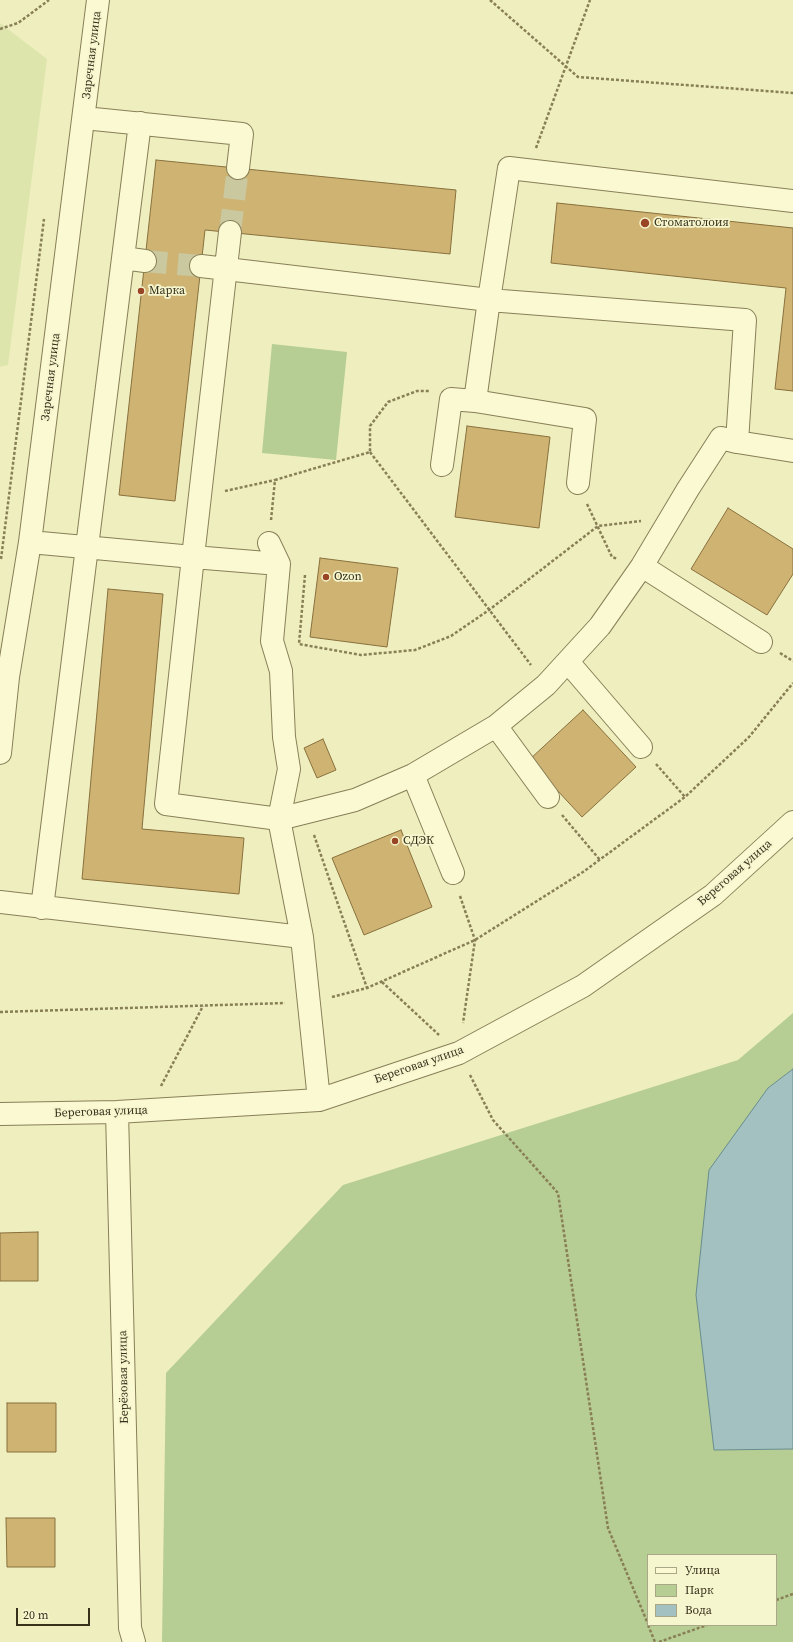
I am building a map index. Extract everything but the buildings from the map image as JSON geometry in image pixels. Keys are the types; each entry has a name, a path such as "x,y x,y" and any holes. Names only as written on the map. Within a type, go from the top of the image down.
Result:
{"street":[{"name":"Заречная улица","path":"0,753 4,677 30,542 98,0"},
{"path":"84,118 242,134 238,168"},
{"path":"42,908 140,123"},
{"path":"475,401 509,168 793,201"},
{"path":"230,232 166,804 279,819 355,800 413,775 496,726 546,685 568,662 600,626 642,566 688,488 721,438 793,451"},
{"path":"122,258 145,261"},
{"path":"201,266 489,300 745,320 737,442"},
{"path":"442,465 451,399 475,401 584,419 578,483"},
{"path":"30,542 279,564"},
{"path":"269,543 279,564 272,641 281,671 284,737 289,769 279,819 302,937 319,1100"},
{"path":"642,566 761,642"},
{"path":"568,662 641,747"},
{"path":"496,726 548,797"},
{"path":"413,775 453,873"},
{"name":"Береговая улица","path":"0,1114 117,1112 319,1100 459,1053 583,986 713,895 793,822"},
{"path":"0,902 302,937"},
{"name":"Берёзовая улица","path":"117,1112 130,1628 134,1642"}],"path":[{"path":"0,29 18,23 48,0"},
{"path":"490,0 578,77 793,93"},
{"path":"528,170 590,0"},
{"path":"1,560 45,213"},
{"path":"435,391 417,391 388,402 370,426 370,452 546,685"},
{"path":"200,497 275,480 370,452"},
{"path":"269,543 275,480"},
{"path":"578,483 612,557 642,566"},
{"path":"305,575 299,644 361,654 415,650 451,636 489,610 598,526 647,520"},
{"path":"0,1012 309,1002 367,988 382,982 475,940 600,860 685,797 749,737 793,683"},
{"path":"641,747 685,797"},
{"path":"548,797 600,860"},
{"path":"306,812 367,988"},
{"path":"453,873 475,940 459,1053"},
{"path":"382,982 459,1053 493,1120 558,1193 608,1528 647,1623"},
{"path":"148,1110 204,1006"},
{"path":"777,1600 793,1594"},
{"path":"648,1626 655,1642"},
{"path":"659,1642 704,1626"}],"green space":[{"path":"0,23 47,59 8,365 0,367"},
{"path":"272,344 347,352 336,460 262,453"},
{"path":"793,1013 793,1069 768,1088 714,1450 793,1449 793,1642 162,1642 166,1373 343,1185 738,1060"}],"water":[{"path":"793,1069 793,1449 714,1450 696,1295 709,1170 768,1088"}],"tunnel":[{"path":"230,232 238,168"},
{"path":"145,261 201,266"}],"place":[{"name":"Стоматолоия","path":"645,223"},
{"name":"Марка","path":"141,291"},
{"name":"Ozon","path":"326,577"},
{"name":"СДЭК","path":"395,841"}]}
